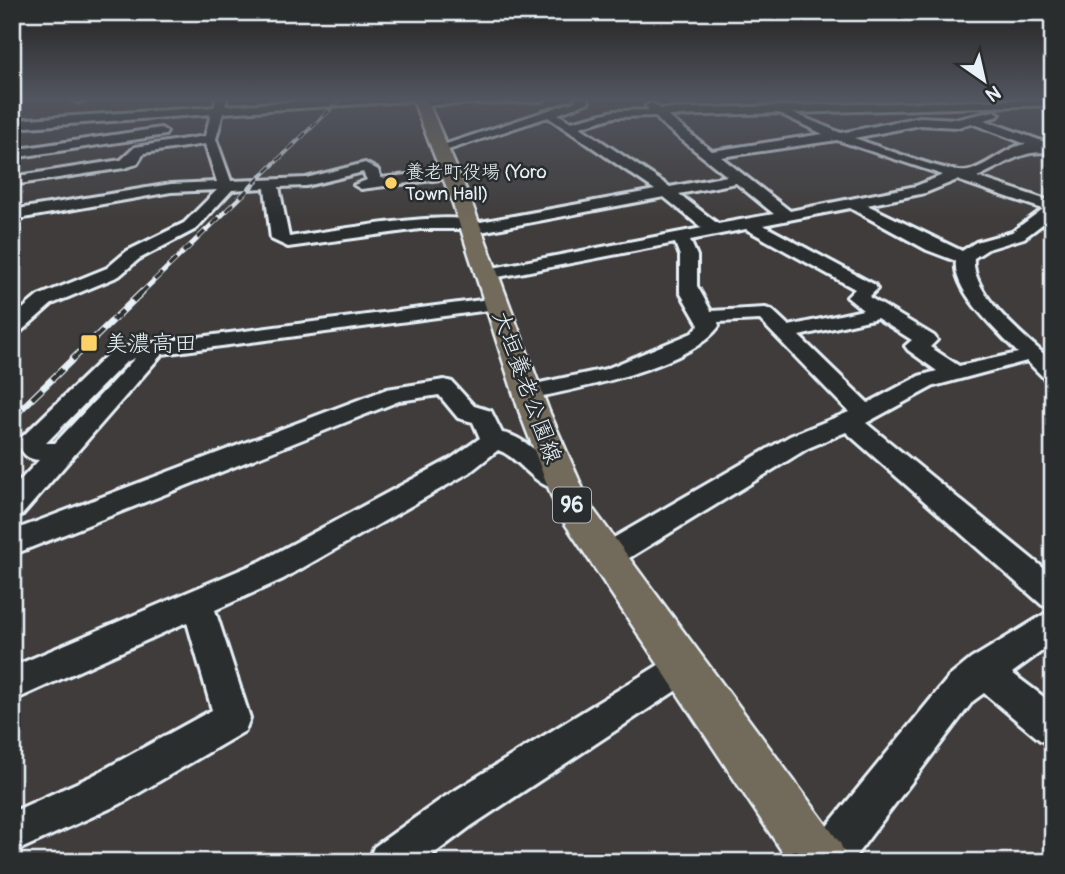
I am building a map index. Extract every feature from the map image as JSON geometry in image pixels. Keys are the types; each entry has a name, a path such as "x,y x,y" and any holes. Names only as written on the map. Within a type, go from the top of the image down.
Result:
{"main road":[{"name":"大垣養老公園線","path":"434,139 493,289 561,480 576,513 823,862"}],"street":[{"path":"12,154 114,139"},
{"path":"12,181 124,163 132,161 141,150 210,139 225,190"},
{"path":"12,215 162,189 301,195 329,188 328,185 445,161 495,139"},
{"path":"592,139 715,230"},
{"path":"690,139 787,216"},
{"path":"710,155 820,139"},
{"path":"848,139 963,175 1053,208"},
{"path":"1026,139 1050,147"},
{"path":"12,506 154,350 493,289 680,237 920,190 1008,159 1019,149 1050,147"},
{"path":"273,192 306,182 371,175"},
{"path":"273,192 279,239 288,242 421,223 469,226 739,178"},
{"path":"12,224 149,198 225,190"},
{"path":"12,328 45,300 113,272 133,255 190,226 225,190"},
{"path":"854,204 910,234 965,258"},
{"path":"1053,208 1018,235 985,244 965,258 963,278 974,294 1053,374"},
{"path":"749,224 868,289 856,296 927,340 915,346 955,374"},
{"path":"529,392 590,381 648,361 699,337 709,326 707,317 693,299 688,285 688,248 680,237"},
{"path":"974,294 971,301 1017,359 1053,394"},
{"path":"784,333 840,323 880,311"},
{"path":"707,317 765,314 855,405 858,417 1053,596"},
{"path":"606,557 799,442 858,417 927,381 1017,359"},
{"path":"12,544 395,394 444,387 466,412 483,417 493,441"},
{"path":"12,684 272,570 461,465 493,441 508,443 552,478 561,480"},
{"path":"12,833 106,790 232,718 197,603"},
{"path":"823,862 961,689 1053,624"},
{"path":"389,862 457,811 683,666"},
{"path":"983,671 1053,727"}],"waterway":[{"path":"245,189 259,189"},
{"path":"182,192 221,190"}],"railway":[{"path":"254,183 300,139"},
{"path":"140,294 256,182"},
{"path":"12,418 142,292"}],"place":[{"name":"養老町役場 (Yoro Town Hall)","path":"391,183"},
{"name":"美濃高田","path":"89,343"}]}
